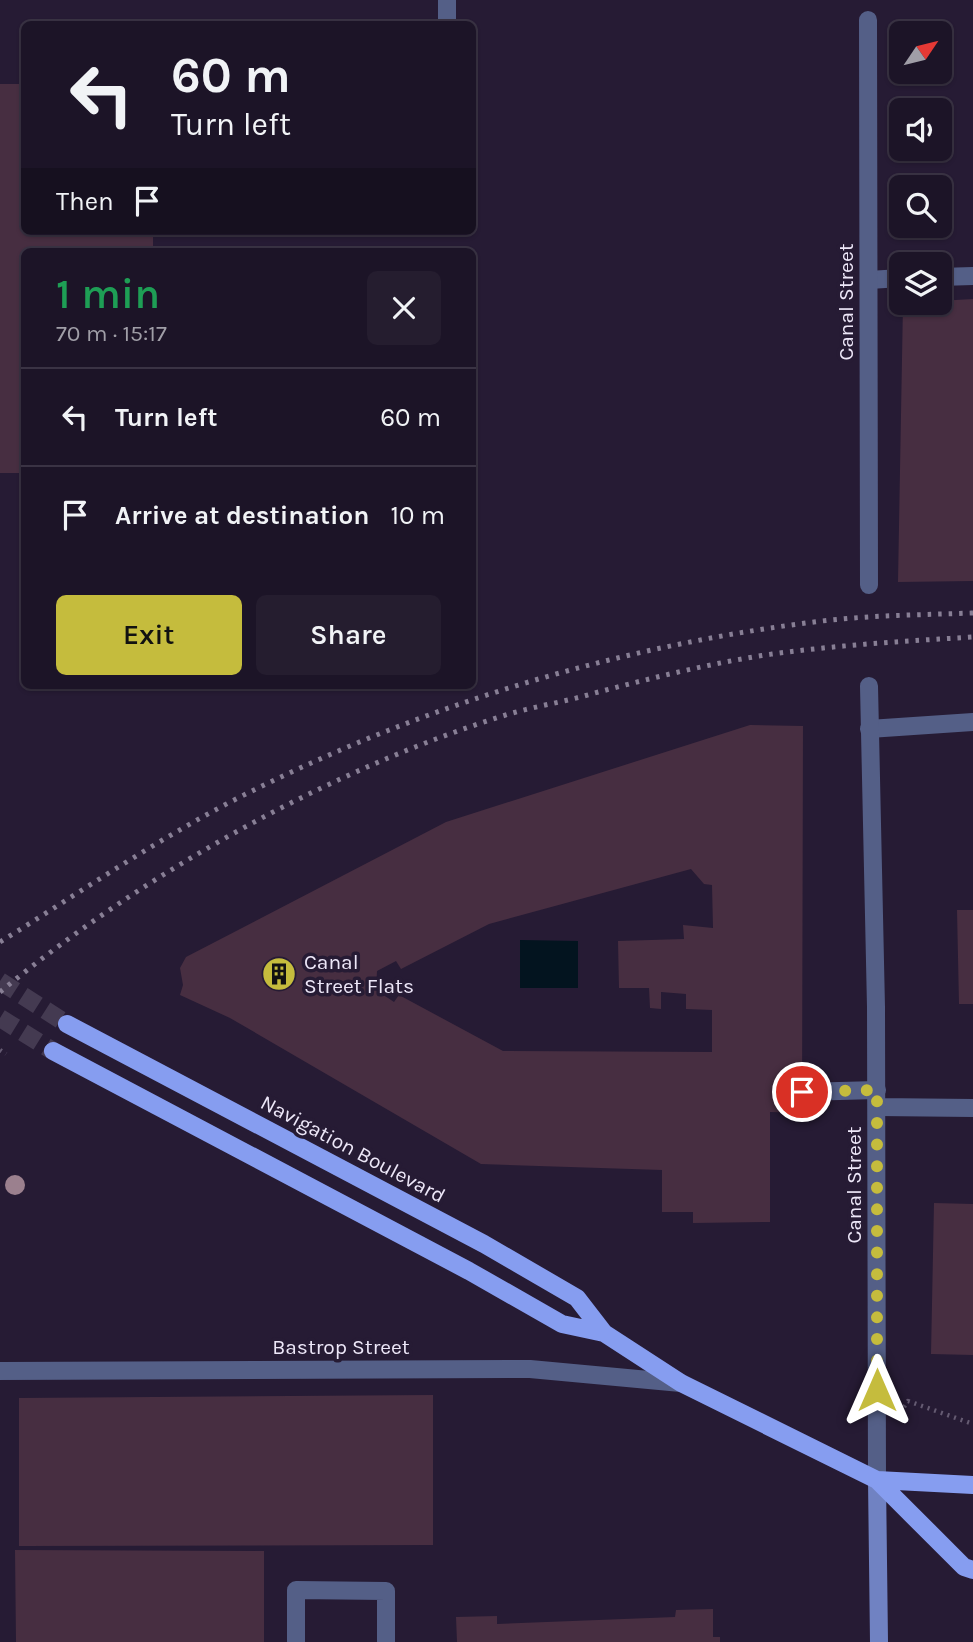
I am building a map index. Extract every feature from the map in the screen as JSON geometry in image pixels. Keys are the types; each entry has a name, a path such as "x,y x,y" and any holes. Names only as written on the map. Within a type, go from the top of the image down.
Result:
{"main road":[{"name":"Navigation Boulevard","path":"67,1024 495,1251 577,1298 604,1333 681,1383 877,1480 964,1567 973,1570"},
{"name":"Navigation Boulevard","path":"53,1051 469,1271 562,1324 604,1333"},
{"name":"Navigation Boulevard","path":"877,1480 973,1485"}],"street":[{"path":"447,0 447,21"},
{"name":"Canal Street","path":"868,20 869,584"},
{"path":"952,277 973,276"},
{"path":"869,280 889,279"},
{"name":"Canal Street","path":"869,685 877,1099 879,1642"},
{"path":"869,729 973,722"},
{"path":"802,1092 973,1108"},
{"name":"Bastrop Street","path":"0,1371 530,1369 681,1383"},
{"path":"296,1642 296,1591 386,1591 386,1642"}],"path":[{"path":"0,1050 6,1054"},
{"path":"902,1408 908,1401 973,1424"}],"water":[{"path":"520,940 578,941 578,988 520,988"}],"building":[{"path":"0,84 21,84 21,235 153,235 153,248 21,248 21,473 0,473"},
{"path":"973,299 973,581 898,582 903,315 952,315 952,300"},
{"name":"Canal Street Flats","path":"750,725 803,726 802,1113 770,1112 770,1222 693,1223 693,1212 662,1212 662,1170 481,1164 230,1018 180,995 183,985 180,968 186,957 446,822","holes":["691,869 704,884 712,885 713,928 683,925 684,939 618,941 619,988 649,988 650,1008 661,1009 661,992 686,994 686,1009 712,1010 712,1052 503,1051 399,995 394,1002 376,990 377,971 396,961 401,969 489,924"]},
{"path":"957,910 973,910 973,1004 959,1004"},
{"path":"934,1203 973,1204 973,1355 931,1354"},
{"path":"433,1395 433,1545 19,1546 19,1398"},
{"path":"15,1550 264,1551 264,1642 16,1642"},
{"path":"713,1609 713,1637 720,1637 720,1642 457,1642 456,1617 497,1616 497,1624 675,1617 676,1610"}],"tunnel":[{"path":"0,981 67,1024"},
{"path":"0,1018 53,1051"}],"railway":[{"path":"0,942 157,843 221,807 320,759 457,705 598,663 742,633 854,618 973,613"},
{"path":"0,992 115,906 241,829 374,764 442,737 519,711 726,662 822,648 973,637"}],"place":[{"name":"Canal Street Flats","path":"279,974"}],"route":[{"path":"802,1092 877,1090 877,1390"}]}
